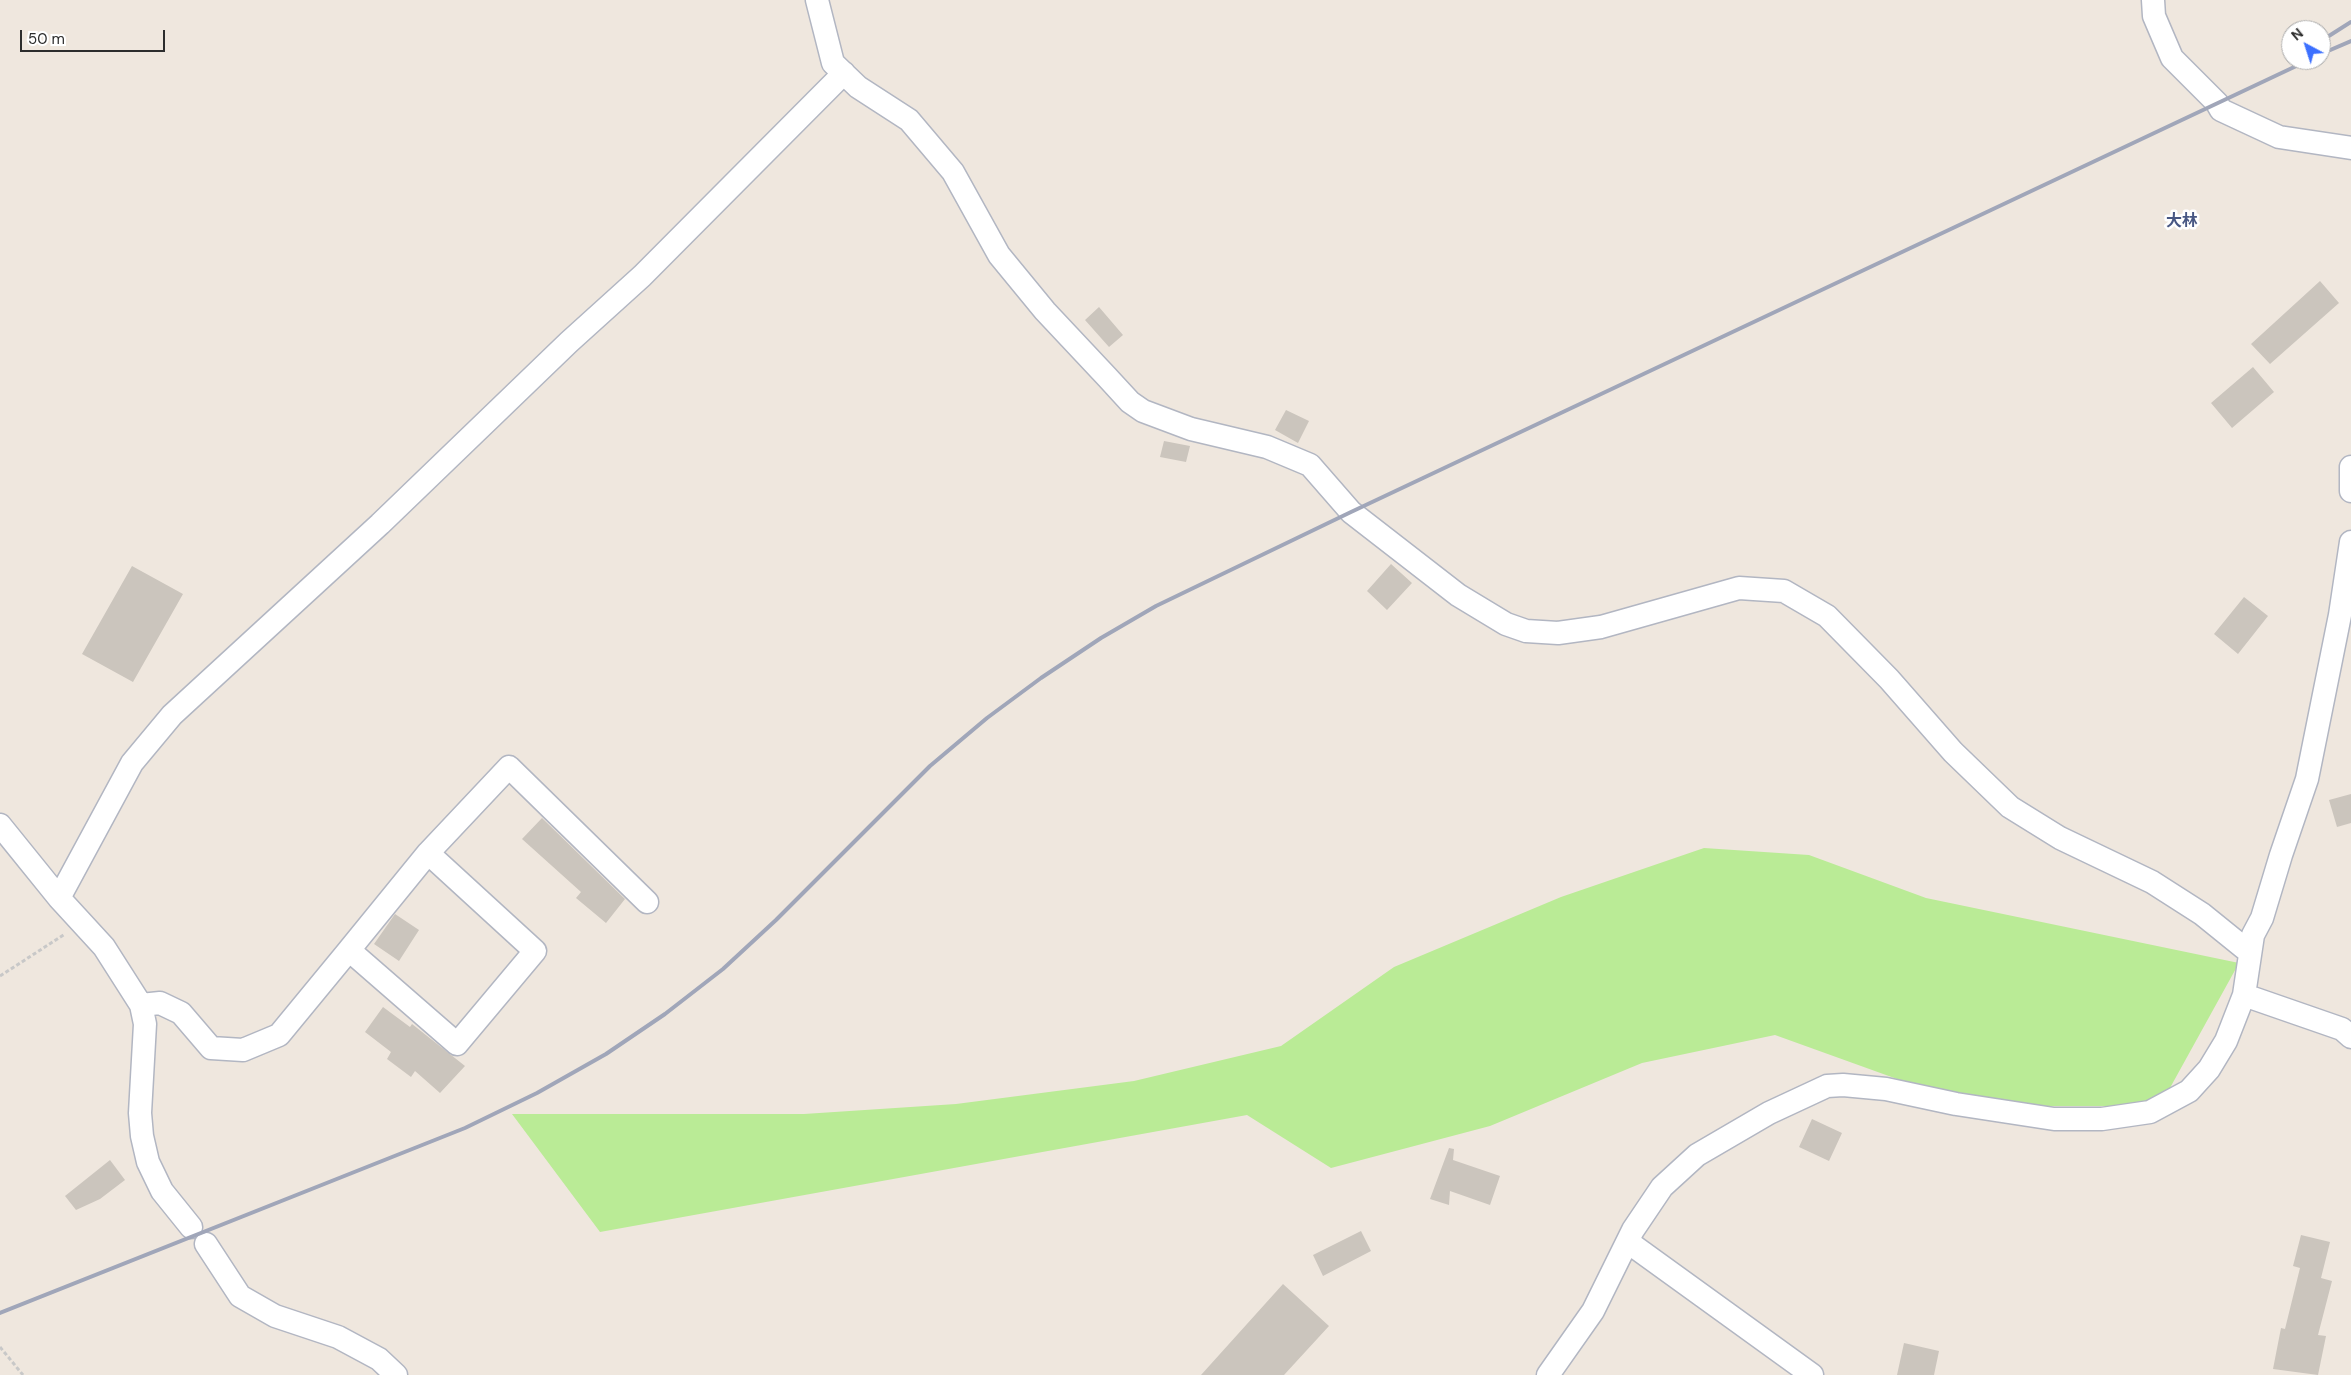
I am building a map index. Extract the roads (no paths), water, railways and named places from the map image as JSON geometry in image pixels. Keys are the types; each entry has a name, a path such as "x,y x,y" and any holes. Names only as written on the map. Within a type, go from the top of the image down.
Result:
{"street":[{"path":"817,0 833,63 858,87 909,120 953,172 999,256 1046,311 1130,402 1144,411 1191,429 1267,447 1310,465 1350,512 1458,595 1506,624 1526,631 1558,633 1601,628 1739,588 1784,591 1827,616 1888,678 1953,752 2010,807 2060,838 2152,882 2202,914 2249,952"},
{"path":"2153,0 2154,16 2172,58 2217,103 2221,110 2279,137 2351,148"},
{"path":"59,898 132,763 172,715 380,524 569,342 642,276 844,73"},
{"path":"2351,467 2351,491"},
{"path":"1548,1375 1593,1311 1633,1230 1662,1187 1697,1155 1769,1113 1827,1086 1843,1085 1886,1089 1956,1104 2054,1119 2102,1119 2150,1112 2189,1091 2209,1069 2226,1041 2244,994 2253,935 2262,918 2281,854 2307,779 2340,615 2351,542"},
{"path":"140,1005 160,1003 181,1013 211,1048 243,1050 279,1035 428,853 509,767 647,902"},
{"path":"0,825 59,898 104,947 140,1005 145,1024 140,1112 142,1136 148,1162 162,1191 190,1226"},
{"path":"349,950 457,1044 535,951 428,853"},
{"path":"2244,994 2342,1029 2351,1036"},
{"path":"1628,1242 1812,1375"},
{"path":"206,1244 240,1296 275,1316 338,1337 378,1359 396,1375"}],"railway":[{"path":"2331,35 2351,22"},
{"path":"2331,50 2351,41"},
{"path":"0,1313 465,1128 537,1093 606,1054 665,1014 723,969 776,920 930,766 987,718 1041,678 1101,638 1156,606 2288,70"}],"district":[{"name":"大林","path":"2182,222"}]}
